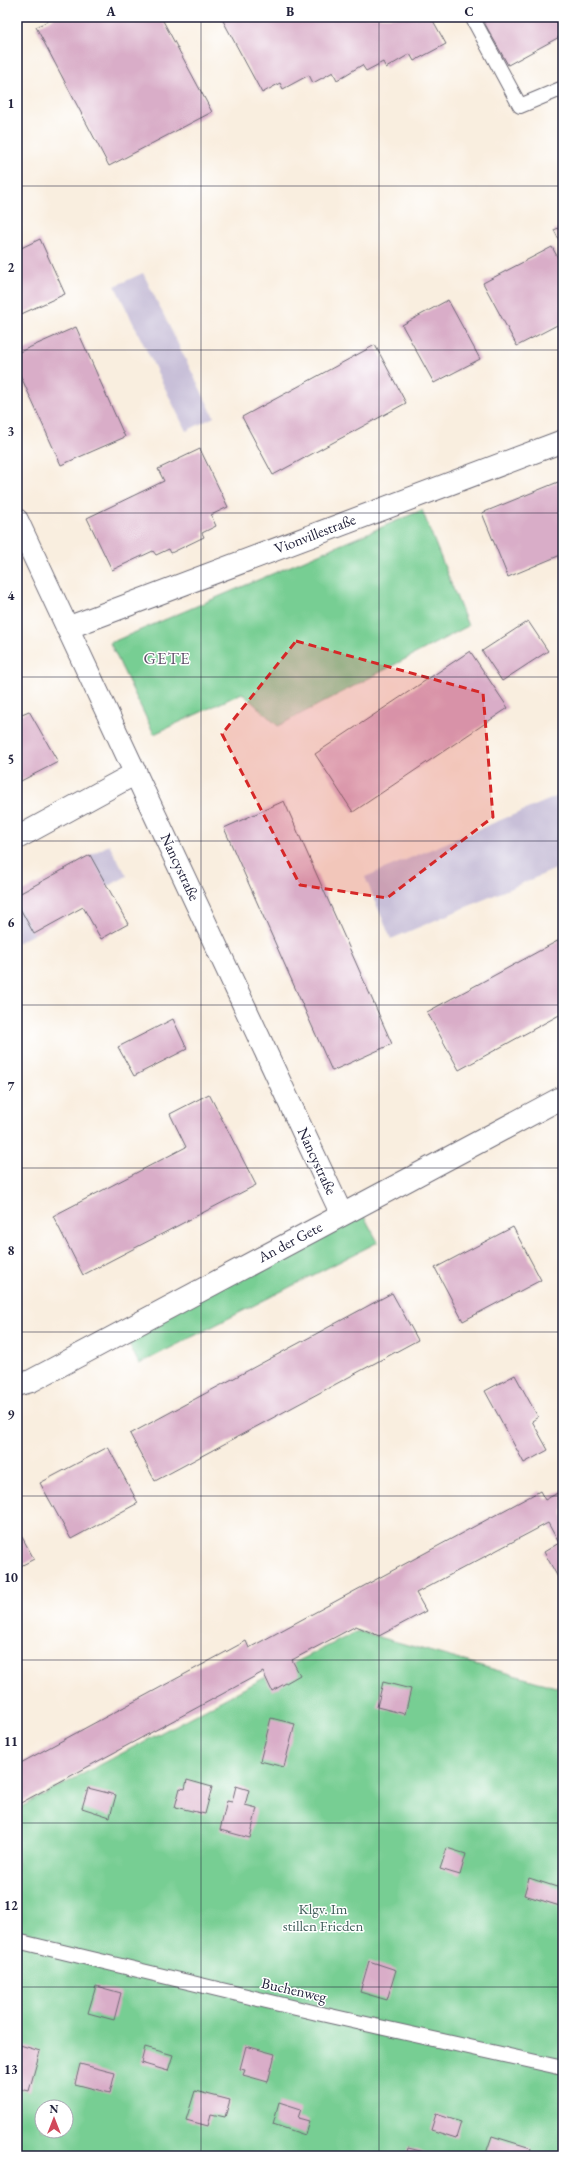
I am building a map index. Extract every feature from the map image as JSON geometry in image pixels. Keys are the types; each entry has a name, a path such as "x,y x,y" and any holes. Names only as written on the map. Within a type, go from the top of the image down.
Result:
{"street":[{"name":"Vionvillestraße","path":"67,628 563,441"},
{"name":"Nancystraße","path":"17,520 342,1215"},
{"path":"17,838 136,774"},
{"name":"An der Gete","path":"17,1385 31,1381 563,1097"}],"lane":[{"path":"472,17 520,106 563,88"},
{"name":"Buchenweg","path":"17,1941 317,2013 563,2068"}],"highlighted area":[{"path":"296,641 483,693 493,817 387,898 300,885 222,734"}],"shaded area":[{"path":"143,273 214,417 186,431 115,286"},
{"path":"563,794 563,866 391,939 365,877"},
{"path":"109,845 127,876 107,887 90,855"},
{"path":"17,903 34,934 17,943"}],"green space":[{"path":"422,510 468,626 278,726 242,693 154,734 110,643"},
{"path":"361,1211 378,1242 139,1364 126,1338"},
{"name":"Klgv. Im stillen Frieden","path":"358,1631 563,1689 563,2156 17,2156 17,1809 262,1679"}],"building":[{"path":"56,17 161,17 212,112 109,166 36,27"},
{"path":"221,17 431,17 446,44 414,61 410,54 386,68 383,62 366,71 362,65 337,80 333,72 313,83 309,75 283,89 280,83 262,93"},
{"path":"481,17 563,17 563,35 508,65"},
{"path":"563,226 563,248 554,230"},
{"path":"40,239 65,294 17,316 17,250"},
{"path":"552,247 563,267 563,322 517,346 483,283"},
{"path":"448,300 480,359 434,383 402,325"},
{"path":"76,327 125,437 61,465 17,368 17,353"},
{"path":"375,345 406,403 273,475 242,417"},
{"path":"200,449 228,507 211,515 216,526 202,533 204,537 171,553 169,549 156,555 153,551 112,570 87,518 164,481 158,469"},
{"path":"563,480 563,554 508,577 482,513"},
{"path":"528,621 548,651 502,681 482,651"},
{"path":"470,651 508,708 353,812 315,754"},
{"path":"29,711 58,762 17,783 17,716"},
{"path":"284,801 392,1044 332,1071 224,828"},
{"path":"90,855 128,924 101,939 83,907 34,934 17,903 17,895"},
{"path":"563,938 563,1013 459,1070 427,1012"},
{"path":"173,1019 187,1049 134,1076 118,1047"},
{"path":"209,1094 256,1185 83,1275 53,1216 186,1147 170,1114"},
{"path":"513,1227 541,1280 463,1321 435,1268"},
{"path":"392,1293 418,1340 155,1481 130,1434"},
{"path":"515,1375 538,1417 532,1421 548,1450 524,1463 485,1391"},
{"path":"108,1447 138,1503 71,1539 40,1483"},
{"path":"563,1490 563,1579 560,1581 544,1552 559,1543 548,1523 416,1593 426,1611 379,1636 356,1626 292,1660 300,1675 272,1691 263,1672 17,1805 17,1765 246,1641 249,1648 540,1491 545,1500"},
{"path":"17,1528 34,1559 17,1568"},
{"path":"383,1682 411,1689 405,1714 377,1707"},
{"path":"271,1718 295,1724 284,1767 260,1761"},
{"path":"187,1780 212,1787 205,1814 175,1807 180,1788 185,1789"},
{"path":"236,1786 249,1790 245,1805 257,1808 250,1838 220,1830 227,1801 232,1802"},
{"path":"88,1788 116,1795 110,1817 82,1808"},
{"path":"447,1848 466,1854 460,1875 440,1869"},
{"path":"529,1878 563,1889 563,1907 524,1895"},
{"path":"369,1961 396,1970 387,2000 360,1992"},
{"path":"96,1986 121,1993 114,2020 88,2013"},
{"path":"20,2045 40,2051 29,2091 17,2088 17,2050 19,2051"},
{"path":"246,2046 275,2054 268,2082 243,2075 245,2070 240,2069"},
{"path":"145,2047 173,2055 168,2071 141,2063"},
{"path":"80,2064 115,2073 110,2093 75,2084"},
{"path":"195,2091 230,2100 225,2117 211,2114 208,2126 186,2120"},
{"path":"279,2102 301,2109 298,2118 309,2121 305,2135 273,2124"},
{"path":"436,2114 461,2122 456,2138 431,2130"},
{"path":"492,2136 531,2148 529,2156 485,2156"},
{"path":"408,2148 437,2155 406,2156"}],"district":[{"name":"GETE","path":"167,658"}]}
